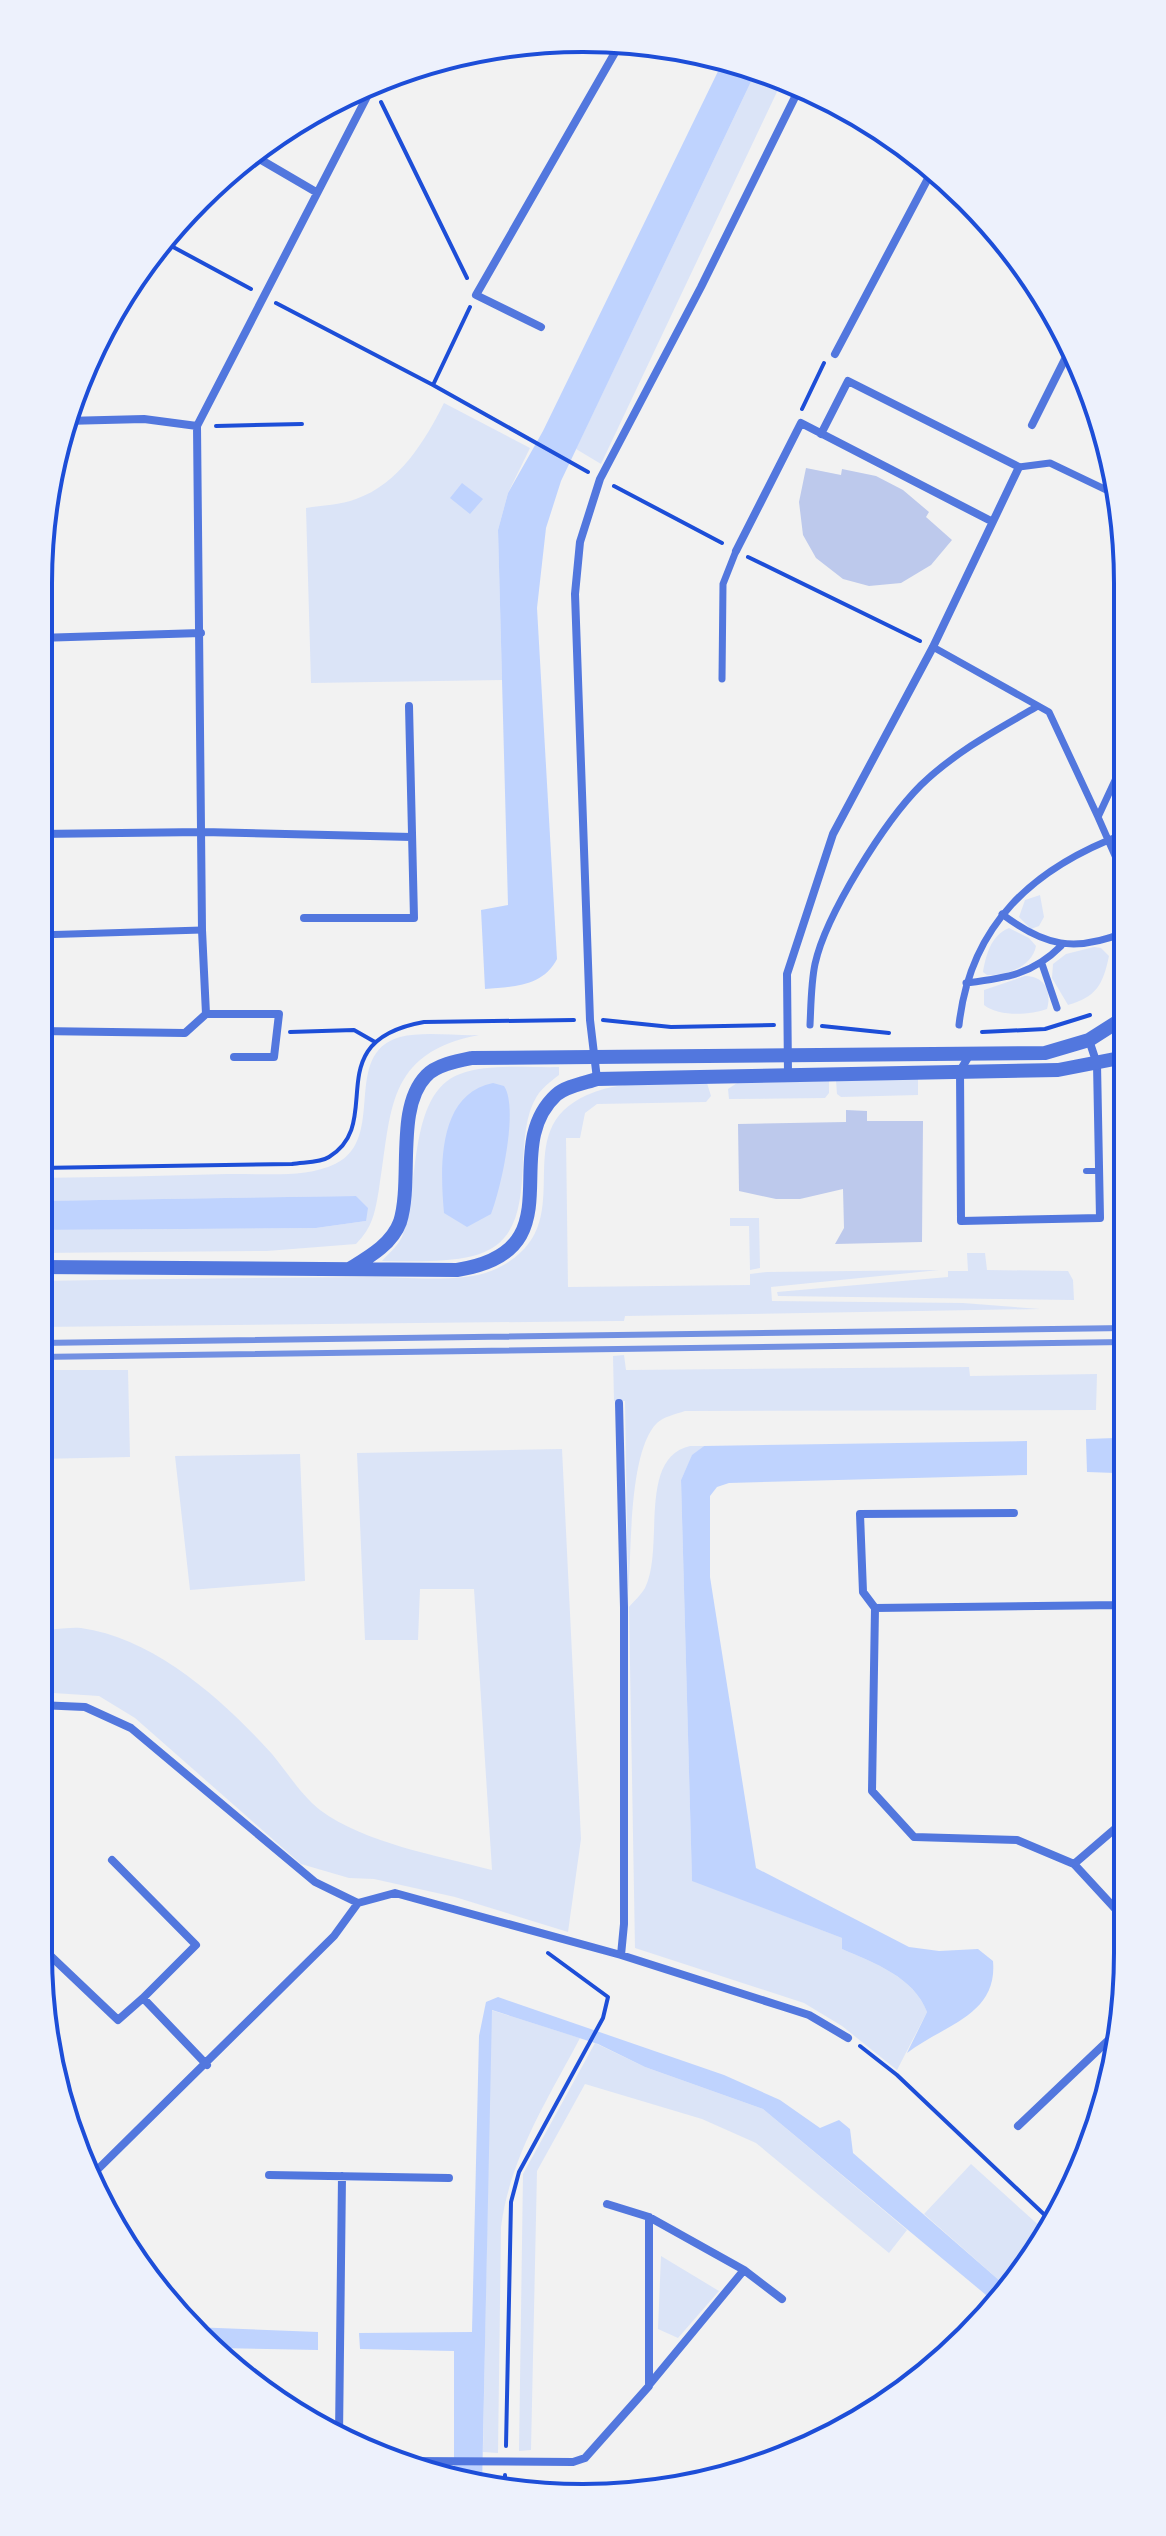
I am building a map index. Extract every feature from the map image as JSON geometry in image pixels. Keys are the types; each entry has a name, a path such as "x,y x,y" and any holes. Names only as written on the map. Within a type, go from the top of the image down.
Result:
{"street":[{"path":"541,327 476,295 615,53"},
{"path":"597,1079 590,1020 575,594 580,542 600,479 701,287 795,96"},
{"path":"206,1014 202,930 197,426 364,100"},
{"path":"262,160 316,192"},
{"path":"835,354 927,179"},
{"path":"1032,425 1065,360"},
{"path":"821,434 848,381 1019,467 1050,463 1106,490"},
{"path":"77,421 144,419 197,426"},
{"path":"722,679 723,584 736,551 801,423 991,521"},
{"path":"788,1074 787,974 833,834 933,647 1019,467"},
{"path":"52,638 201,633"},
{"path":"933,647 1049,712 1114,854"},
{"path":"304,918 414,918 409,706"},
{"path":"810,1025 815,963 833,916 885,830 921,785 977,741 1038,706"},
{"path":"1098,817 1114,783"},
{"path":"52,834 203,832 412,837"},
{"path":"959,1025 966,983 992,926 1057,866 1114,838"},
{"path":"1002,914 1028,934 1061,946"},
{"path":"52,935 202,930"},
{"path":"966,983 1007,977 1042,964 1061,946 1114,934"},
{"path":"1042,964 1057,1008"},
{"path":"52,1031 185,1033 206,1014 279,1014 274,1057 234,1057"},
{"path":"350,1268 379,1250 399,1223 413,1099 427,1075 450,1063 472,1058 1045,1053 1089,1040 1114,1024"},
{"path":"970,1054 960,1071 961,1221 1100,1218 1097,1064 1089,1040"},
{"path":"52,1267 457,1270 485,1266 500,1257 518,1239 529,1217 536,1126 559,1092 597,1079 1058,1070 1114,1060"},
{"path":"619,1403 624,1607 624,1924 621,1955"},
{"path":"1014,1513 860,1514 863,1592 875,1608 872,1791 914,1837 1017,1840 1074,1864 1114,1902"},
{"path":"875,1608 1114,1605"},
{"path":"52,1706 85,1707 131,1728 315,1882 358,1903"},
{"path":"1074,1864 1114,1832"},
{"path":"52,1957 118,2020 196,1945 112,1860"},
{"path":"98,2169 207,2065 334,1936 358,1903 395,1893 621,1955 809,2015 848,2038"},
{"path":"143,1998 207,2065"},
{"path":"1018,2126 1106,2044"},
{"path":"269,2175 449,2178"},
{"path":"339,2424 342,2176"},
{"path":"607,2204 649,2217 744,2270 782,2299"},
{"path":"649,2217 649,2386"},
{"path":"431,2462 573,2462 585,2458 744,2270"}],"lane":[{"path":"1086,1171 1099,1171"}],"path":[{"path":"378,93 476,295 433,385"},
{"path":"173,247 736,551 933,647"},
{"path":"801,423 802,407 827,357 835,354"},
{"path":"197,426 302,424"},
{"path":"974,1033 1045,1029 1098,1011"},
{"path":"52,1168 292,1164 327,1159 341,1148 352,1130 359,1066 375,1042 400,1027 424,1022 590,1020 637,1021 671,1027 786,1025"},
{"path":"810,1025 894,1034"},
{"path":"279,1032 354,1030 375,1042"},
{"path":"505,2478 509,2229 519,2172 603,2018 608,1997 512,1926"},
{"path":"848,2038 897,2075 1045,2215"}],"shaded area":[{"path":"752,79 778,89 601,464 576,449"},
{"path":"444,403 530,448 508,493 498,530 502,680 311,683 306,508 350,501 385,483 409,460"},
{"path":"1040,895 1044,917 1039,926 1031,929 1019,917 1025,900"},
{"path":"1009,928 1029,938 1036,946 1034,953 1017,969 987,975 983,972 990,946 998,935"},
{"path":"1101,948 1109,956 1101,982 1092,994 1068,1005 1052,978 1053,964 1066,954"},
{"path":"1025,976 1038,979 1045,986 1048,991 1047,1009 1015,1014 998,1012 984,1005 984,990"},
{"path":"479,1035 448,1044 426,1056 409,1071 392,1111 374,1212 370,1225 356,1244 267,1251 52,1253 52,1230 316,1228 366,1221 356,1196 52,1201 52,1178 282,1174 323,1169 351,1152 359,1136 367,1078 372,1060 382,1046 400,1037"},
{"path":"559,1067 559,1075 539,1093 529,1116 518,1210 510,1230 496,1246 462,1258 382,1261 402,1237 423,1123 431,1101 443,1085 460,1074 483,1068"},
{"path":"918,1079 918,1095 841,1097 837,1094 836,1081"},
{"path":"829,1081 829,1093 825,1098 729,1099 728,1089 737,1083"},
{"path":"646,1083 707,1083 711,1096 706,1102 597,1104 585,1113 580,1138 566,1138 568,1287 750,1285 750,1274 767,1272 939,1270 771,1287 772,1301 963,1303 1040,1309 625,1316 624,1321 52,1327 52,1281 449,1278 491,1271 520,1253 536,1231 542,1207 549,1133 562,1112 587,1095 601,1090"},
{"path":"730,1218 759,1218 760,1268 750,1270 749,1226 730,1226"},
{"path":"967,1253 985,1253 987,1270 1068,1271 1073,1280 1074,1300 778,1296 777,1292 948,1277 948,1271 968,1271"},
{"path":"624,1355 626,1370 969,1367 970,1376 1097,1374 1096,1410 685,1411 670,1416 657,1423 641,1456 633,1504 628,1593 625,1401 614,1401 613,1356"},
{"path":"52,1370 128,1370 130,1457 52,1459"},
{"path":"690,1446 704,1446 692,1456 681,1480 692,1880 842,1938 842,1949 892,1973 913,1989 927,2012 897,2070 842,2026 804,2003 635,1948 629,1607 645,1588 651,1571 655,1506 663,1468 674,1454"},
{"path":"562,1449 581,1839 568,1932 455,1897 374,1879 349,1878 301,1864 135,1718 99,1696 52,1693 52,1629 81,1628 135,1644 161,1658 210,1693 272,1754 320,1810 380,1840 492,1870 474,1589 420,1589 418,1640 365,1640 357,1453"},
{"path":"300,1454 305,1581 190,1590 175,1456"},
{"path":"491,2010 580,2038 532,2129 506,2201 501,2227 498,2453 483,2452"},
{"path":"595,2043 645,2067 763,2109 907,2230 889,2253 756,2143 702,2119 585,2084 537,2171 531,2450 519,2451 523,2174"},
{"path":"971,2164 1039,2225 1000,2281 924,2214"},
{"path":"661,2256 719,2291 678,2338 658,2329"}],"water":[{"path":"719,70 752,79 561,481 546,528 537,608 557,959 544,975 526,984 485,989 481,910 508,905 498,530 508,493 543,431"},
{"path":"462,483 483,499 470,514 450,498"},
{"path":"493,1083 504,1086 510,1112 503,1168 491,1214 467,1227 444,1213 442,1176 446,1136 461,1102 475,1090"},
{"path":"356,1196 368,1208 366,1221 316,1228 52,1230 52,1201"},
{"path":"1114,1438 1114,1473 1087,1472 1086,1439"},
{"path":"1027,1441 1027,1475 729,1483 717,1487 710,1496 710,1577 756,1868 909,1947 939,1951 978,1949 993,1961 987,1995 977,2007 907,2053 927,2012 913,1989 903,1980 842,1949 842,1938 692,1881 681,1480 692,1455 704,1446"},
{"path":"498,1997 724,2075 780,2100 820,2128 839,2120 850,2129 853,2153 1000,2281 988,2296 763,2109 645,2067 598,2044 492,2010 482,2474 454,2468 454,2351 360,2349 359,2333 472,2332 479,2036 486,2002"},
{"path":"208,2328 318,2332 318,2350 229,2348"}],"building":[{"path":"806,468 841,475 842,469 876,476 903,490 929,512 926,517 952,540 931,565 901,583 869,586 843,579 816,558 803,535 799,502"},
{"path":"846,1110 867,1111 867,1121 923,1121 922,1242 835,1244 844,1228 843,1189 800,1199 776,1199 739,1191 738,1124 846,1122"}],"railway":[{"path":"52,1343 1114,1328"},
{"path":"52,1357 1114,1342"}]}
